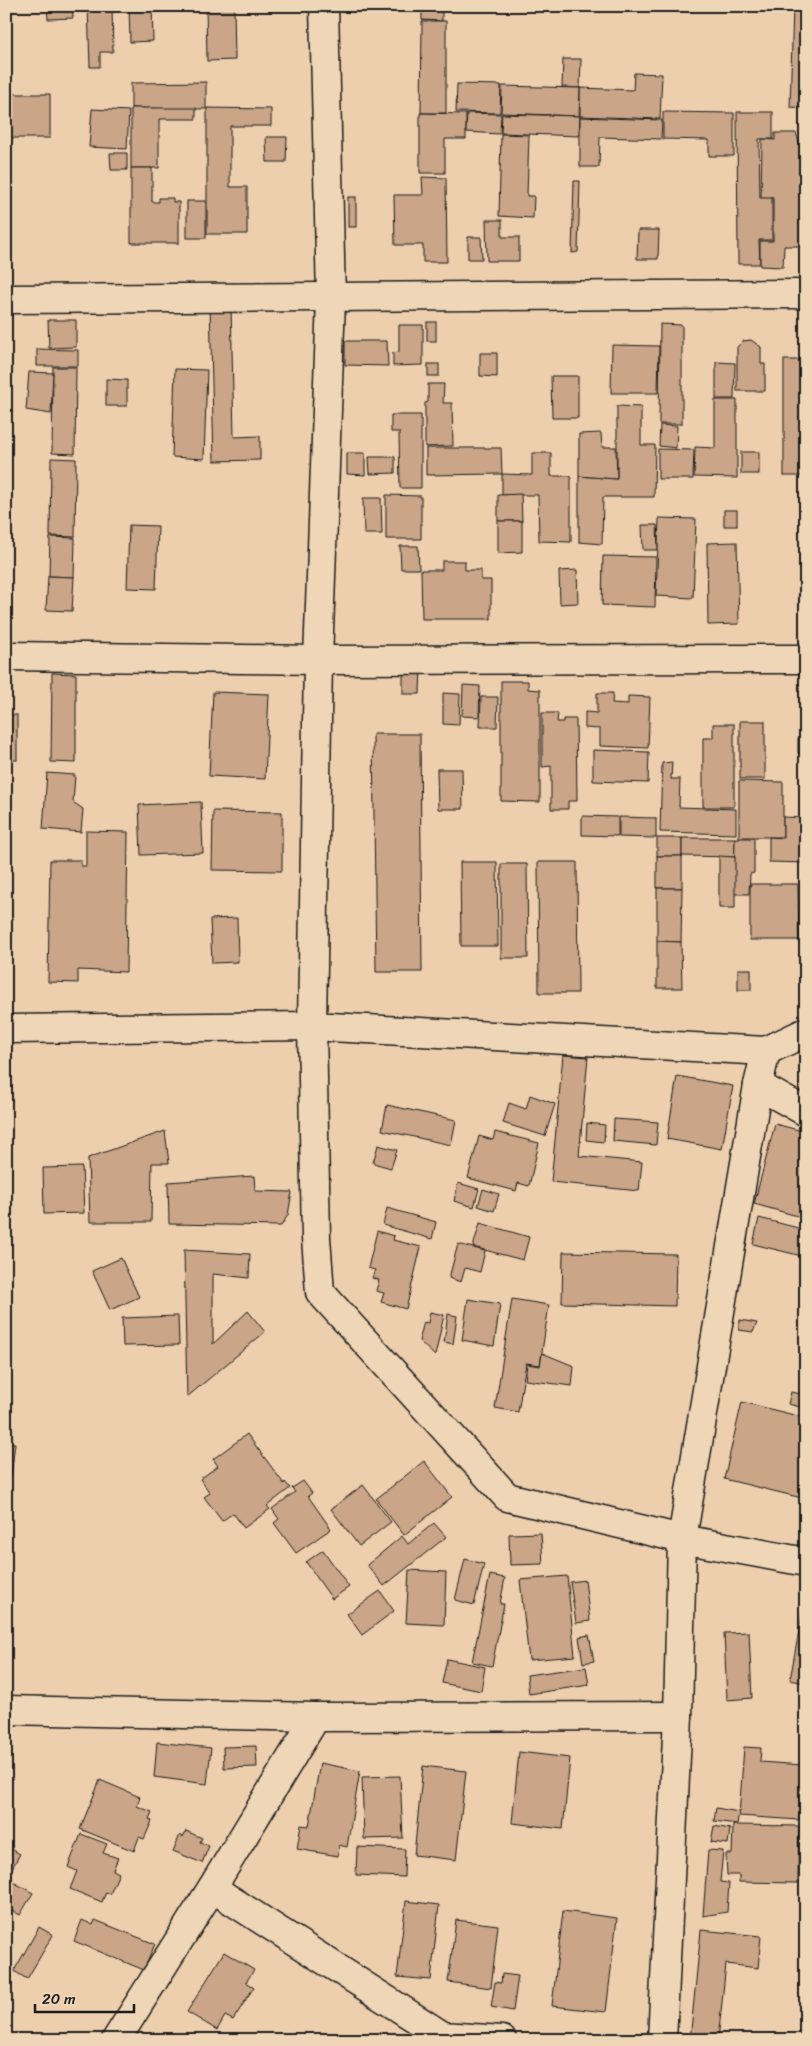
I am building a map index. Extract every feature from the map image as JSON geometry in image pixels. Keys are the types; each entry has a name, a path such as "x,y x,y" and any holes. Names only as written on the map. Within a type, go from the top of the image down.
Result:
{"street":[{"path":"324,6 331,299 318,660 312,1026 316,1238 320,1292 507,1496 682,1539 806,1562"},
{"path":"6,299 331,299 806,294"},
{"path":"6,656 318,660 806,659"},
{"path":"6,1029 312,1026 766,1051 806,1032"},
{"path":"662,2040 678,1716 682,1539 758,1085 766,1051"},
{"path":"758,1085 806,1112"},
{"path":"6,1710 316,1717 678,1716"},
{"path":"116,2040 212,1888 316,1717"},
{"path":"212,1888 442,2038 502,2040"}],"building":[{"path":"47,6 72,6 73,18 48,19"},
{"path":"88,6 112,6 113,52 100,52 100,67 90,67"},
{"path":"129,6 152,6 153,41 130,42"},
{"path":"206,6 234,6 235,60 207,61"},
{"path":"422,6 442,6 442,21 422,20"},
{"path":"793,6 806,6 806,108 790,107"},
{"path":"422,21 446,21 446,113 421,113"},
{"path":"563,59 581,59 580,88 562,87"},
{"path":"634,73 662,74 660,119 580,116 580,88 633,90"},
{"path":"206,82 206,109 131,108 131,83"},
{"path":"457,84 501,85 500,113 456,112"},
{"path":"502,86 580,88 579,116 501,113"},
{"path":"10,94 50,94 50,138 11,138"},
{"path":"131,108 196,108 196,119 159,119 159,168 131,168"},
{"path":"207,108 271,109 271,126 230,126 230,187 247,187 247,234 207,234"},
{"path":"92,109 129,111 127,149 89,147"},
{"path":"663,112 734,113 734,156 709,156 709,140 663,139"},
{"path":"737,112 773,112 773,139 759,139 760,198 772,198 772,240 759,240 760,264 738,264"},
{"path":"420,113 466,114 466,139 445,139 445,173 420,173"},
{"path":"467,113 501,114 500,134 466,132"},
{"path":"502,114 580,116 579,136 501,133"},
{"path":"580,117 662,120 661,139 600,137 599,167 580,167"},
{"path":"775,133 796,133 806,161 806,246 784,246 783,267 760,266 760,241 773,241 773,197 761,197 762,139 775,140"},
{"path":"501,134 529,135 527,196 534,196 533,218 499,216"},
{"path":"266,137 287,137 286,162 267,162"},
{"path":"110,153 127,153 127,170 111,170"},
{"path":"131,168 152,168 152,202 159,202 159,198 173,198 173,202 179,202 179,243 131,243"},
{"path":"422,177 446,178 447,262 423,262 423,245 395,245 394,195 423,195"},
{"path":"574,181 580,181 578,252 572,253"},
{"path":"348,197 356,197 356,227 348,227"},
{"path":"187,201 206,201 206,238 187,238"},
{"path":"486,220 502,220 502,237 519,237 519,261 487,261"},
{"path":"638,230 659,230 658,259 637,259"},
{"path":"468,237 481,237 482,259 468,259"},
{"path":"231,304 234,437 260,436 260,460 214,461 210,305"},
{"path":"48,320 76,320 76,347 49,348"},
{"path":"427,322 436,322 436,341 427,341"},
{"path":"660,324 682,325 682,424 659,424"},
{"path":"399,325 423,325 423,365 393,366 393,353 399,352"},
{"path":"751,340 761,347 761,364 765,364 765,391 737,391 737,347 743,341"},
{"path":"345,341 387,341 388,366 345,365"},
{"path":"612,345 659,346 658,393 611,393"},
{"path":"37,349 78,350 78,366 37,366"},
{"path":"480,353 497,353 497,377 480,376"},
{"path":"784,360 806,360 806,476 784,476"},
{"path":"716,362 735,363 734,399 716,399"},
{"path":"428,364 439,364 439,376 428,376"},
{"path":"53,367 76,367 75,454 52,453"},
{"path":"175,369 207,370 204,459 172,457"},
{"path":"29,372 53,373 51,414 26,410"},
{"path":"551,376 578,376 578,418 552,418"},
{"path":"106,379 127,380 127,406 106,406"},
{"path":"428,384 444,384 443,403 452,403 453,446 425,447 425,403 428,402"},
{"path":"715,400 737,400 737,478 694,477 695,447 715,448"},
{"path":"617,406 641,407 641,445 655,445 654,497 603,497 602,544 579,542 579,476 617,479"},
{"path":"391,415 421,415 421,488 400,488 399,432 391,432"},
{"path":"660,425 677,426 676,448 659,446"},
{"path":"601,433 602,447 616,447 617,479 579,476 579,434"},
{"path":"426,448 501,448 502,474 426,475"},
{"path":"658,449 694,450 693,479 658,479"},
{"path":"741,452 759,452 759,474 741,474"},
{"path":"347,453 365,453 365,475 347,474"},
{"path":"532,453 551,453 551,476 571,476 571,542 539,541 538,495 502,495 502,474 532,475"},
{"path":"369,457 395,457 395,473 370,474"},
{"path":"51,458 76,459 75,537 50,536"},
{"path":"521,494 522,521 498,521 498,495"},
{"path":"386,495 421,496 421,539 386,539"},
{"path":"363,498 381,498 382,534 364,534"},
{"path":"724,510 737,510 737,526 724,526"},
{"path":"659,518 696,519 693,598 656,596"},
{"path":"498,521 522,521 522,552 498,553"},
{"path":"129,525 158,526 156,589 127,588"},
{"path":"642,525 657,525 658,550 643,550"},
{"path":"50,537 75,538 74,577 49,576"},
{"path":"737,542 739,624 708,625 707,543"},
{"path":"400,546 418,546 419,569 401,569"},
{"path":"603,556 656,557 655,607 602,605"},
{"path":"442,561 465,561 465,570 481,570 481,580 491,580 491,619 422,619 421,570 442,570"},
{"path":"577,570 578,603 560,604 559,571"},
{"path":"48,576 74,577 72,611 46,610"},
{"path":"403,664 421,664 420,694 403,694"},
{"path":"52,673 76,674 76,763 51,762"},
{"path":"501,681 528,681 528,689 540,690 540,802 501,801"},
{"path":"463,685 480,686 479,717 462,716"},
{"path":"213,692 269,694 265,779 209,776"},
{"path":"443,693 460,694 459,725 443,724"},
{"path":"597,693 613,693 612,703 628,704 628,696 650,697 648,748 600,746 600,729 585,728 585,712 597,713"},
{"path":"481,697 498,697 497,727 480,727"},
{"path":"542,713 558,713 557,722 563,722 563,719 576,719 577,801 568,801 568,809 551,809 551,766 542,767"},
{"path":"6,715 17,715 17,760 6,760"},
{"path":"740,721 765,721 765,779 740,779"},
{"path":"713,724 734,724 734,807 703,807 703,738 713,738"},
{"path":"373,734 420,734 422,972 376,972"},
{"path":"798,739 806,739 806,753 798,753"},
{"path":"593,750 649,752 648,783 593,781"},
{"path":"672,762 671,779 680,779 679,807 736,809 736,834 660,832 662,763"},
{"path":"437,769 462,769 463,809 438,809"},
{"path":"47,773 75,775 73,802 83,809 81,832 43,829"},
{"path":"739,781 783,782 783,837 739,837"},
{"path":"201,802 203,853 141,855 139,805"},
{"path":"213,811 282,812 282,871 212,870"},
{"path":"582,816 618,817 618,836 582,835"},
{"path":"619,817 656,818 656,838 619,837"},
{"path":"783,817 806,818 806,863 769,862 769,837 783,838"},
{"path":"86,831 128,832 126,972 78,970 78,983 48,982 50,860 81,860 81,866 86,866"},
{"path":"657,838 682,838 682,856 657,856"},
{"path":"682,838 735,838 735,857 682,856"},
{"path":"735,838 754,838 754,873 750,874 749,894 734,894"},
{"path":"657,856 682,856 682,888 657,888"},
{"path":"719,856 735,857 735,908 719,908"},
{"path":"460,862 497,862 498,946 461,946"},
{"path":"538,862 577,862 578,993 539,993"},
{"path":"501,864 527,864 528,958 501,958"},
{"path":"750,884 798,884 799,940 750,940"},
{"path":"657,888 682,888 681,942 657,941"},
{"path":"237,918 238,962 212,963 210,919"},
{"path":"657,941 681,942 682,988 657,988"},
{"path":"738,969 751,969 751,990 738,990"},
{"path":"563,1055 588,1057 579,1156 642,1162 639,1191 551,1182"},
{"path":"677,1076 733,1086 722,1149 667,1139"},
{"path":"530,1095 555,1104 545,1136 503,1123 509,1103 526,1109"},
{"path":"387,1105 456,1120 451,1145 382,1130"},
{"path":"614,1119 658,1122 656,1145 613,1141"},
{"path":"587,1123 605,1125 604,1142 586,1140"},
{"path":"775,1124 806,1132 806,1200 801,1217 754,1204"},
{"path":"165,1131 169,1163 152,1163 151,1222 90,1222 88,1158"},
{"path":"495,1132 539,1143 529,1186 518,1183 516,1191 468,1178 479,1136 493,1140"},
{"path":"378,1145 397,1150 391,1168 373,1163"},
{"path":"82,1167 84,1213 44,1214 43,1168"},
{"path":"254,1176 255,1191 292,1192 288,1215 281,1226 169,1224 168,1182"},
{"path":"458,1183 479,1189 474,1207 454,1201"},
{"path":"483,1189 499,1194 494,1211 478,1206"},
{"path":"387,1208 436,1222 432,1239 383,1225"},
{"path":"759,1218 806,1230 806,1257 753,1244"},
{"path":"480,1223 529,1237 523,1260 473,1247"},
{"path":"377,1231 394,1236 393,1240 421,1247 406,1309 381,1302 384,1293 376,1291 379,1280 372,1278 375,1270 368,1268"},
{"path":"458,1244 485,1251 480,1272 465,1268 461,1282 449,1278"},
{"path":"184,1250 250,1254 249,1278 213,1274 213,1344 248,1311 265,1332 187,1397"},
{"path":"563,1252 676,1254 675,1306 562,1303"},
{"path":"121,1258 139,1297 110,1310 92,1271"},
{"path":"468,1299 500,1304 494,1346 462,1340"},
{"path":"512,1299 549,1305 540,1365 526,1363 518,1412 495,1408"},
{"path":"430,1312 444,1315 435,1356 419,1341 424,1322 428,1323"},
{"path":"448,1314 457,1316 453,1344 444,1342"},
{"path":"178,1316 179,1345 123,1346 122,1318"},
{"path":"740,1320 757,1323 753,1332 739,1330"},
{"path":"542,1353 574,1366 572,1386 525,1380 527,1364 540,1366"},
{"path":"791,1392 806,1395 805,1408 788,1404"},
{"path":"742,1402 806,1418 806,1499 724,1479"},
{"path":"247,1434 284,1484 285,1482 290,1488 267,1506 270,1509 244,1528 233,1513 222,1521 204,1497 210,1493 200,1479 218,1466 213,1459"},
{"path":"6,1442 15,1443 9,1494 6,1493"},
{"path":"424,1461 452,1497 404,1535 376,1499"},
{"path":"303,1481 312,1493 308,1496 331,1529 296,1553 274,1523 279,1519 272,1509 295,1492 292,1488"},
{"path":"363,1485 391,1522 359,1546 331,1509"},
{"path":"434,1523 446,1537 384,1586 367,1565 402,1536 408,1544"},
{"path":"541,1533 543,1564 510,1565 509,1534"},
{"path":"323,1550 349,1587 332,1599 306,1562"},
{"path":"465,1559 484,1564 474,1605 455,1600"},
{"path":"409,1570 446,1572 444,1625 406,1623"},
{"path":"490,1575 505,1578 500,1604 504,1604 492,1666 472,1662"},
{"path":"567,1576 575,1656 529,1660 520,1580"},
{"path":"585,1580 590,1621 576,1623 570,1582"},
{"path":"380,1591 394,1611 362,1635 347,1614"},
{"path":"806,1592 806,1683 790,1680"},
{"path":"749,1632 752,1698 727,1700 724,1633"},
{"path":"589,1635 594,1661 583,1663 579,1637"},
{"path":"447,1659 485,1667 481,1691 442,1683"},
{"path":"586,1667 589,1685 529,1694 527,1675"},
{"path":"157,1742 211,1748 207,1784 154,1777"},
{"path":"256,1746 257,1767 224,1768 223,1747"},
{"path":"744,1747 761,1748 760,1762 803,1765 799,1820 739,1816"},
{"path":"519,1752 570,1758 563,1829 512,1823"},
{"path":"320,1763 360,1771 347,1847 339,1845 338,1856 297,1849 301,1825 309,1826"},
{"path":"423,1766 466,1771 456,1860 414,1855"},
{"path":"400,1776 403,1838 364,1839 362,1777"},
{"path":"100,1780 140,1797 137,1806 152,1812 149,1819 152,1821 144,1839 139,1837 134,1851 80,1829"},
{"path":"716,1808 739,1812 737,1824 714,1821"},
{"path":"733,1825 799,1826 798,1883 739,1882 739,1875 727,1875 726,1854 732,1854"},
{"path":"714,1826 730,1829 728,1844 711,1842"},
{"path":"186,1831 202,1838 200,1842 209,1846 202,1863 173,1851 180,1835 183,1837"},
{"path":"81,1834 107,1844 103,1853 118,1858 113,1870 119,1873 110,1894 106,1892 102,1902 70,1889 77,1871 68,1867"},
{"path":"6,1846 20,1854 7,1877 6,1876"},
{"path":"357,1847 405,1849 404,1877 356,1875"},
{"path":"708,1850 723,1851 720,1882 729,1883 727,1912 703,1916"},
{"path":"6,1878 33,1893 20,1915 6,1907"},
{"path":"406,1901 439,1905 431,1980 397,1977"},
{"path":"563,1911 617,1918 606,2012 552,2006"},
{"path":"82,1920 93,1925 95,1920 155,1944 144,1970 74,1941"},
{"path":"456,1920 498,1925 491,1988 448,1982"},
{"path":"39,1927 53,1935 27,1979 14,1971"},
{"path":"701,1930 761,1936 758,1968 726,1964 718,2040 690,2040"},
{"path":"224,1952 254,1970 246,1982 254,1987 233,2020 225,2016 217,2030 187,2012"},
{"path":"502,1974 518,1976 513,2011 491,2007 495,1982 501,1983"}]}
